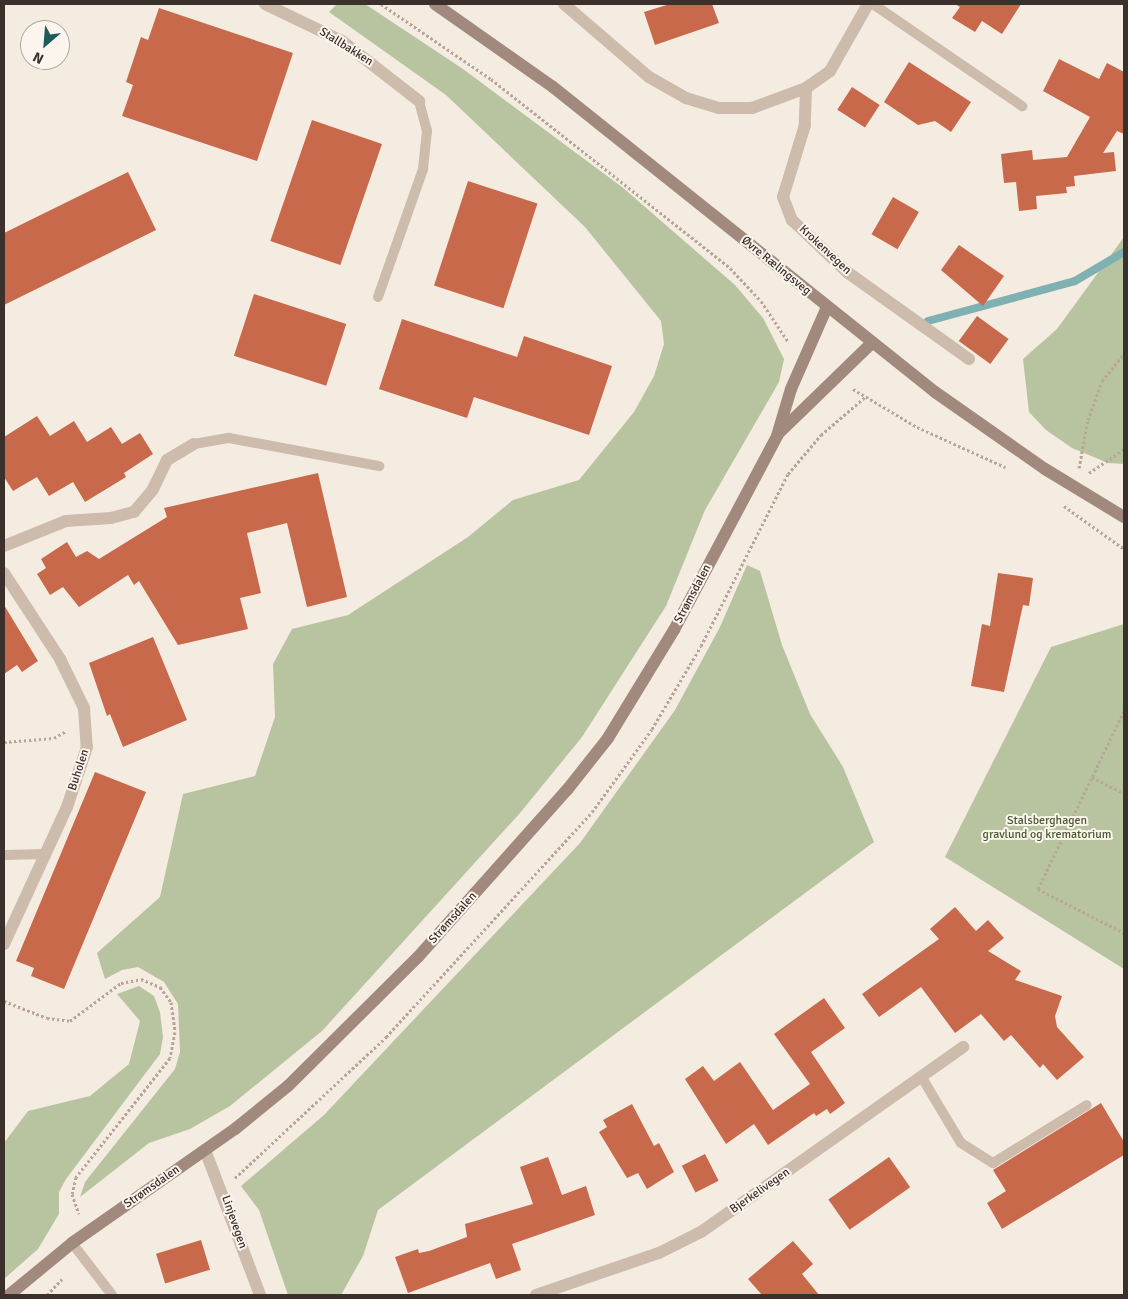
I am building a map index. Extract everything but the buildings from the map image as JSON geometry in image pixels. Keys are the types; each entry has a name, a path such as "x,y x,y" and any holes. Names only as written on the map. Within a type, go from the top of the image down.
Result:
{"main road":[{"name":"Øvre Rælingsveg","path":"435,4 553,87 872,343 1006,443 1124,517"},
{"name":"Strømsdalen","path":"9,1295 89,1230 205,1150 288,1086 352,1026 524,841 588,764 674,630 777,436 792,389 827,307"},
{"name":"Strømsdalen","path":"777,436 872,343"}],"street":[{"name":"Stallbakken","path":"265,4 342,42 419,101"},
{"path":"564,4 648,77 686,98 719,108 752,108 806,88 830,71 868,4"},
{"name":"Krokenvegen","path":"806,88 805,125 783,197 792,220 847,272 968,359"},
{"path":"4,546 66,521 111,518 134,512 153,489 167,460 194,444"},
{"name":"Buholen","path":"4,573 60,660 84,708 87,747 46,854 4,944"},
{"name":"Bjerkelivegen","path":"536,1295 659,1253 701,1232 963,1047"},
{"name":"Linjevegen","path":"205,1150 260,1295"}],"lane":[{"path":"873,4 1022,106"},
{"path":"378,298 423,169 427,131 419,101"},
{"path":"194,444 229,438 379,466"},
{"path":"4,855 46,854"},
{"path":"921,1076 961,1143 993,1164 1087,1104"},
{"path":"72,1243 112,1295"}],"path":[{"path":"381,4 491,79 730,268 760,301 793,349"},
{"path":"1075,488 1088,420 1102,381 1124,354"},
{"path":"848,386 917,426 1012,471"},
{"path":"1075,488 1091,470 1124,449"},
{"path":"1058,501 1124,550"},
{"path":"1124,712 1038,889 1124,933"},
{"path":"4,742 54,738 85,719"},
{"path":"1092,777 1124,793"},
{"path":"4,1001 46,1018 70,1021 121,983 141,979 160,987 170,1002 175,1032 170,1058 72,1187 73,1202 89,1230"},
{"path":"47,1295 67,1274"}],"green space":[{"path":"337,4 365,4 463,69 622,187 735,285 763,318 784,359 779,382 705,510 666,606 582,737 520,813 322,1031 230,1106 190,1129 149,1143 80,1197 85,1182 175,1069 180,1052 178,1004 164,982 138,967 122,970 105,979 97,953 160,897 183,794 255,776 275,717 273,664 292,629 348,615 468,537 513,500 579,480 634,412 654,376 664,344 661,321 585,227 446,95 329,12"},
{"path":"1124,237 1124,464 1108,463 1072,448 1046,430 1029,412 1023,359 1057,329"},
{"path":"747,565 760,571 782,645 810,714 843,767 874,842 378,1210 363,1256 341,1295 288,1295 259,1210 241,1186 324,1115 580,843 675,710 720,627"},
{"name":"Stalsberghagen gravlund og krematorium","path":"1124,624 1124,969 945,857 1051,647"},
{"path":"139,986 154,996 160,1012 163,1037 160,1054 66,1179 59,1192 59,1214 38,1249 4,1279 4,1143 28,1111 90,1096 129,1064 140,1021 117,994"}],"waterway":[{"path":"928,321 1075,281 1124,252"}]}
